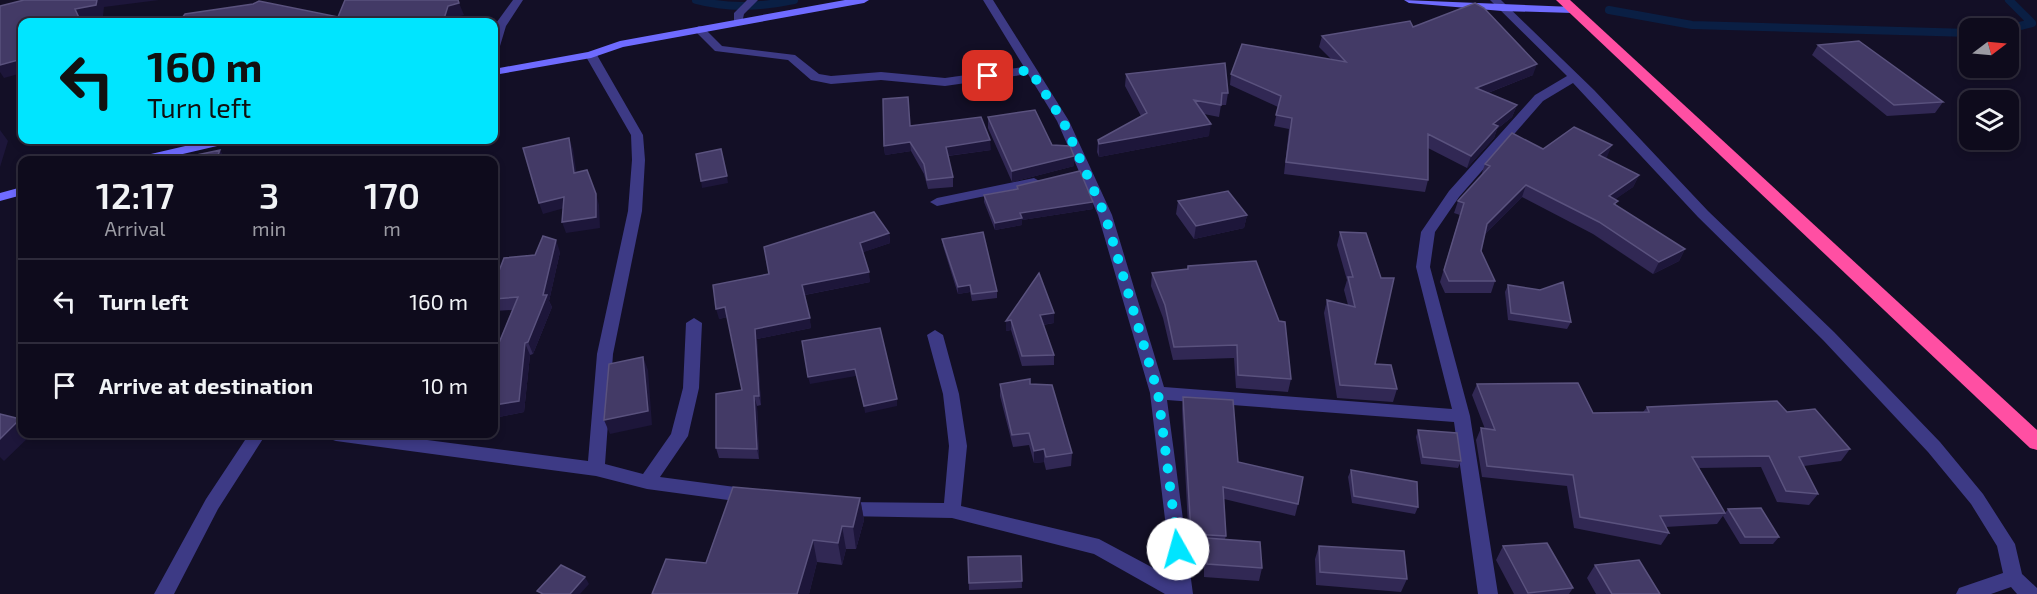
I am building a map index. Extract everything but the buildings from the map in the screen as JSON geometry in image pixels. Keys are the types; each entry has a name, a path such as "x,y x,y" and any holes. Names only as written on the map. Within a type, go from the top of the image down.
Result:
{"highway":[{"path":"1567,5 2037,442"}],"main road":[{"path":"498,71 591,55 620,44 699,29 739,17 864,0"},
{"path":"1408,0 1567,5"},
{"path":"159,156 209,144"},
{"path":"0,197 18,192"}],"street":[{"path":"498,33 518,0"},
{"path":"739,17 753,0"},
{"path":"988,0 1063,121 1079,172 1105,215 1158,393 1182,594"},
{"path":"1498,4 1574,77 1704,215 1879,385 1984,508 2015,567 2014,578"},
{"path":"699,29 719,49 791,57 815,77 831,80 881,76 945,82 1030,70"},
{"path":"591,55 637,135 639,148 634,217 603,368 596,469"},
{"path":"1488,594 1462,416 1423,267 1428,232 1454,194 1539,98 1574,77"},
{"path":"937,202 1050,178"},
{"path":"647,482 679,436 691,388 694,322"},
{"path":"935,335 951,394 958,446 952,512"},
{"path":"1158,393 1462,416"},
{"path":"164,594 212,504 255,438"},
{"path":"366,438 596,469 647,482 765,498"},
{"path":"824,507 952,512 1099,547 1182,594"},
{"path":"1966,594 2014,578"},
{"path":"2014,578 2030,594"}],"waterway":[{"path":"696,0 720,5 745,6 794,0"},
{"path":"2009,0 2032,23 2019,26"},
{"path":"1609,10 1692,25 1959,33"}],"route":[{"path":"988,76 1030,70 1063,121 1105,215 1158,393 1178,549"}]}
